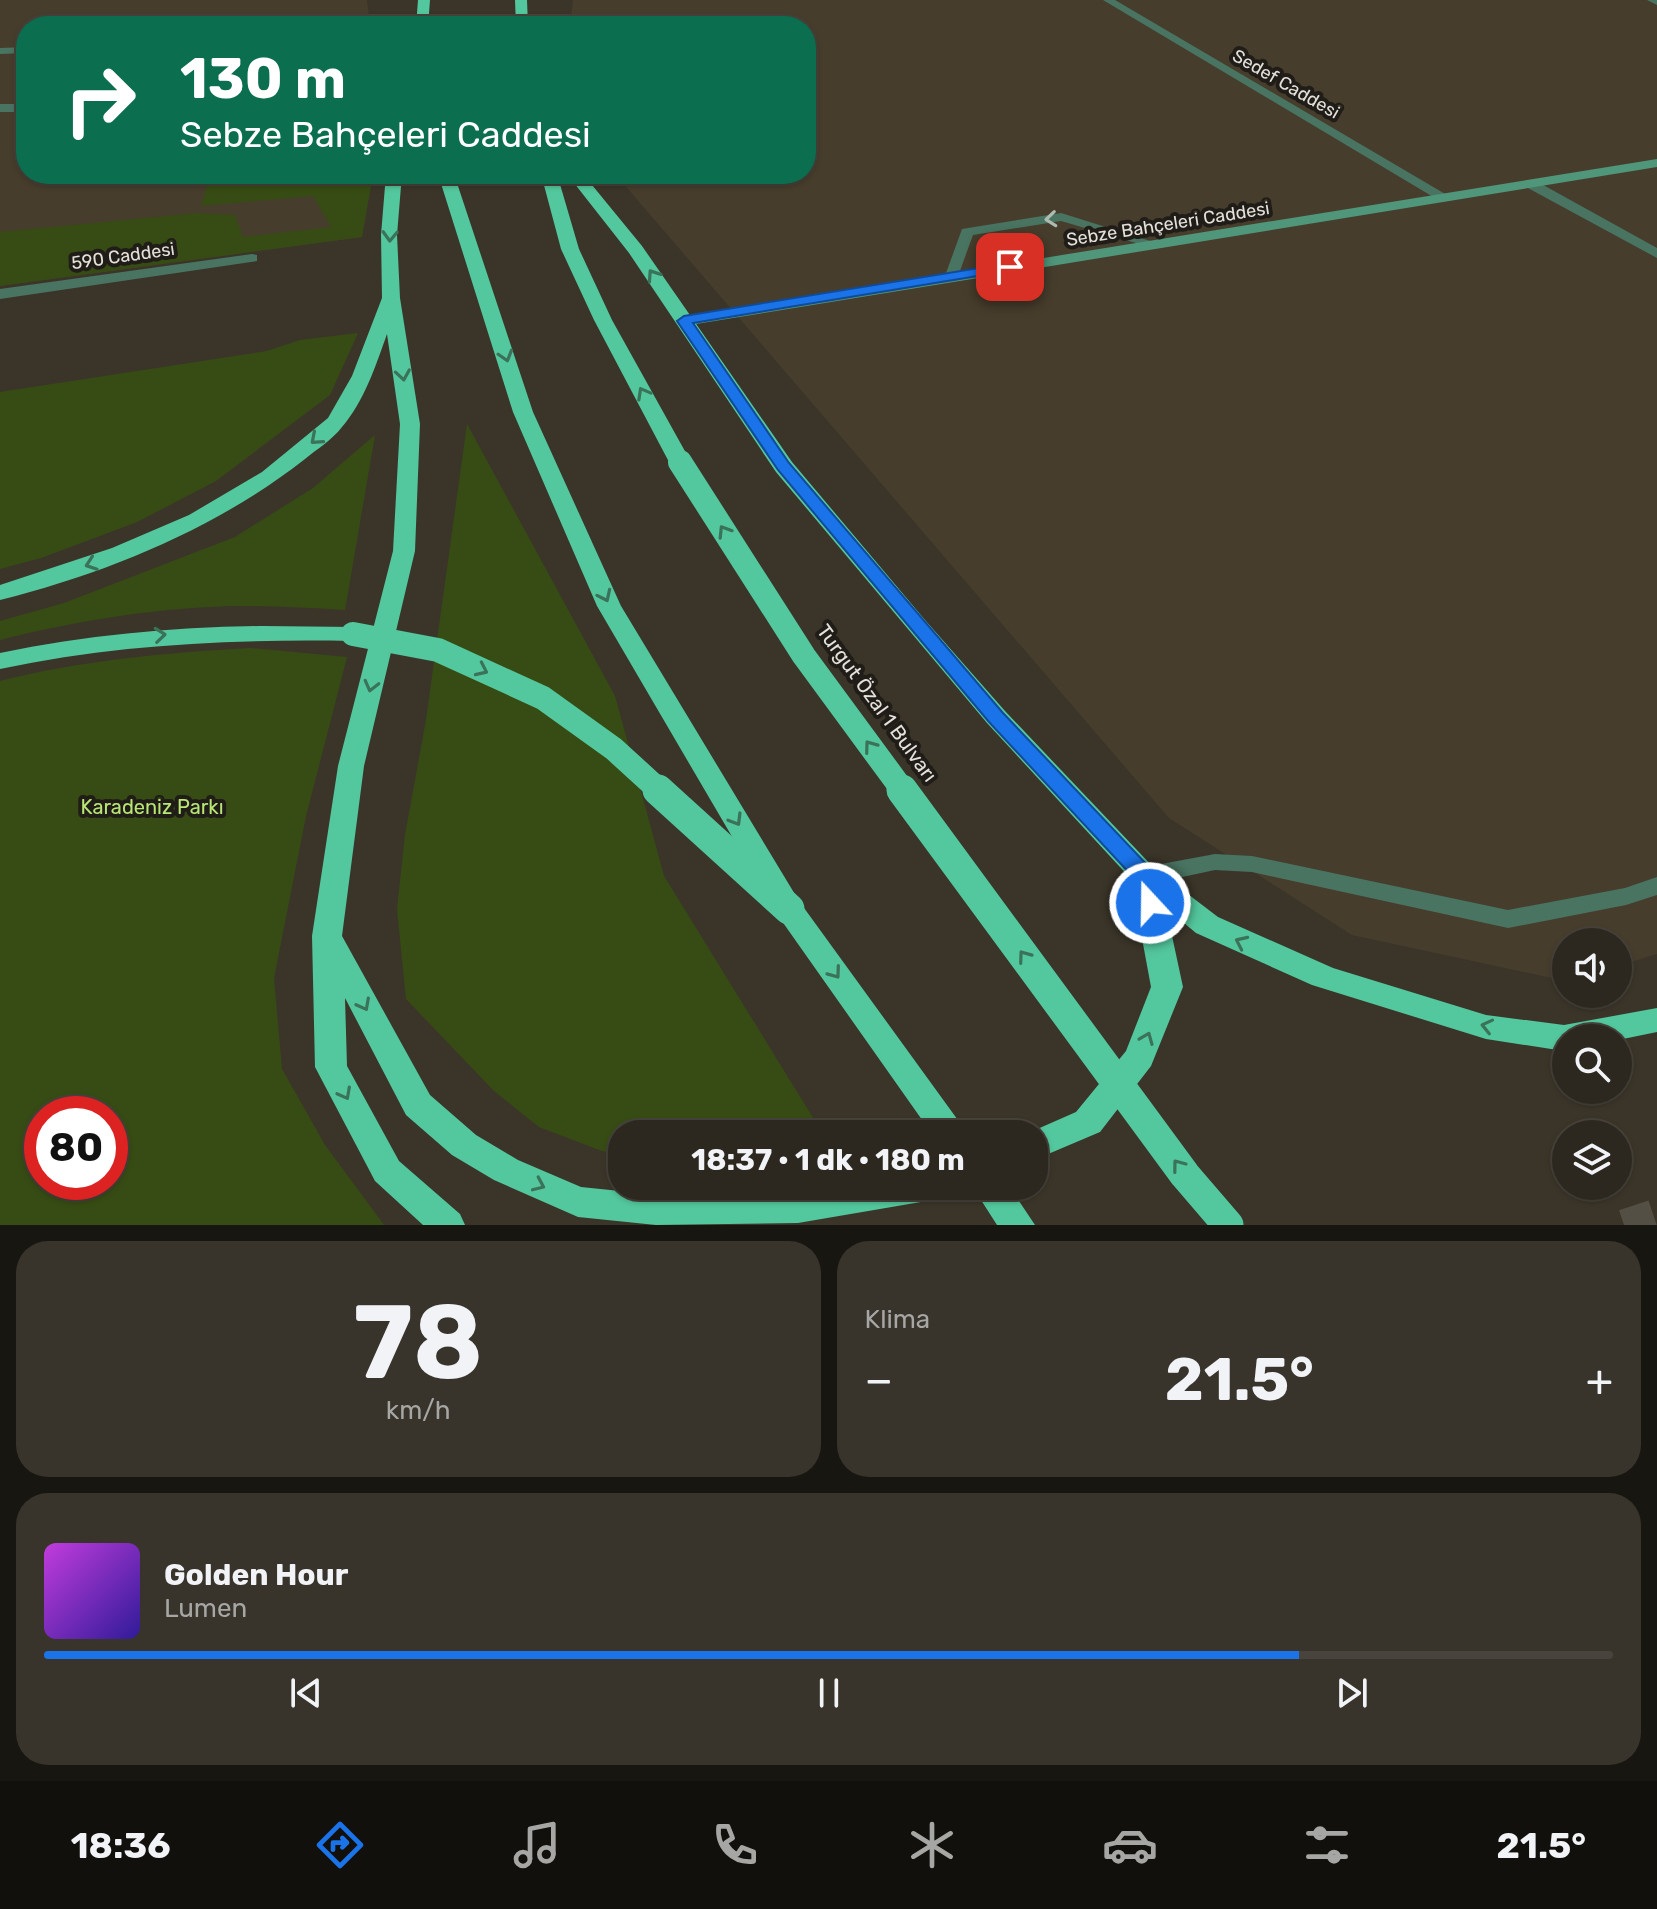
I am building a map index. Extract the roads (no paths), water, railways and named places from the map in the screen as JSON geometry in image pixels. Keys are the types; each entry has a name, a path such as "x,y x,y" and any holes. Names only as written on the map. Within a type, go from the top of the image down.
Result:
{"highway":[{"path":"393,184 389,235 391,298 410,424 404,551 351,766 327,936 331,1067 387,1171 447,1225"},
{"path":"449,184 523,412 609,606 789,909 941,1120"},
{"name":"Turgut Özal 1 Bulvarı","path":"552,184 570,249 603,320 680,462 804,656 1185,1175 1228,1225"},
{"path":"583,184 636,250 784,467 996,717 1145,876 1207,925 1323,977 1486,1027 1564,1038 1657,1020"},
{"path":"0,593 96,563 186,526 271,477 338,420 362,372 391,298"},
{"path":"0,661 68,645 179,633 353,634 438,650 543,698 614,749 789,909"},
{"path":"1048,1140 1088,1122 1140,1057 1167,987 1145,876"},
{"path":"327,936 418,1105 464,1145 506,1170 578,1202 688,1213 798,1208 851,1200"},
{"path":"999,1200 1017,1225"}],"street":[{"name":"Sedef Caddesi","path":"1108,0 1445,198"},
{"name":"Sebze Bahçeleri Caddesi","path":"684,321 1657,163"},
{"path":"1531,184 1657,254"},
{"path":"952,276 967,232 1061,217 1153,244"},
{"name":"590 Caddesi","path":"0,294 252,258"},
{"path":"1145,876 1215,862 1252,864 1508,919 1626,896 1657,886"}],"tunnel":[{"path":"1624,1225 1657,1214"}],"park label":[{"name":"Karadeniz Parkı","path":"152,807"}]}
